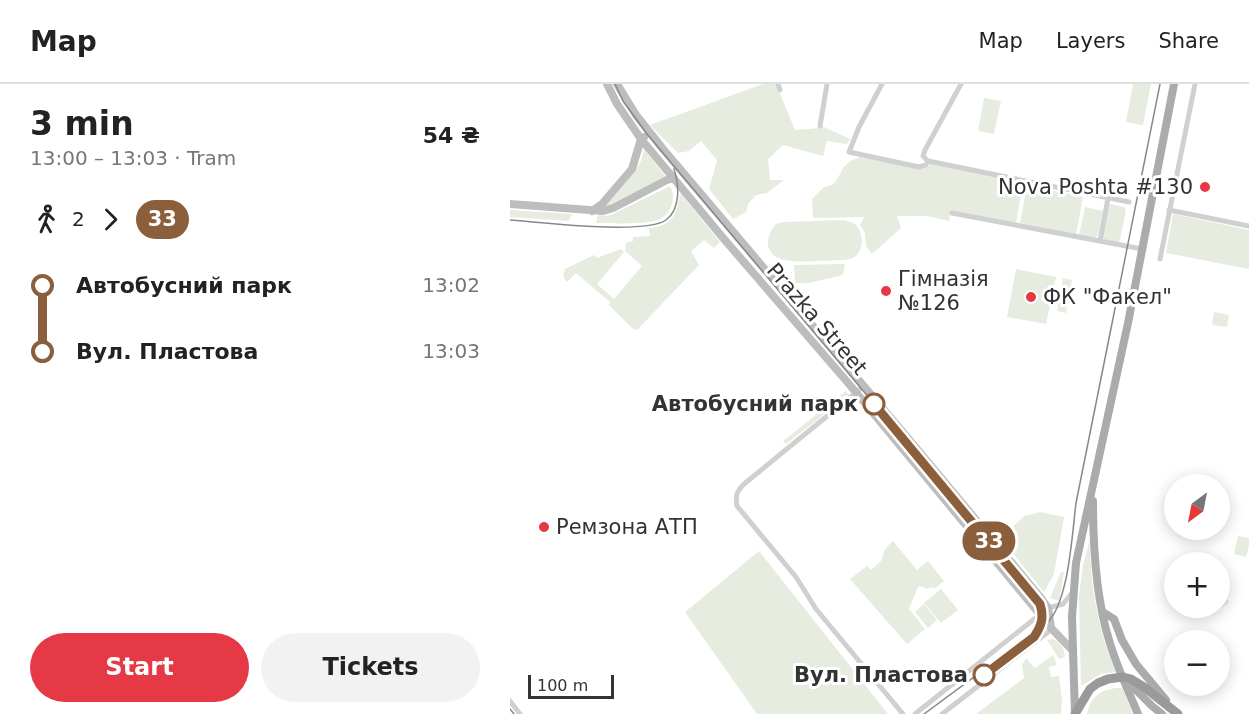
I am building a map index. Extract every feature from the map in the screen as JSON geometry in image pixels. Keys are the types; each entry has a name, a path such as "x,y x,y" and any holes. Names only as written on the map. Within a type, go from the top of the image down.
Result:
{"highway":[{"path":"1075,714 1090,689 1108,679 1123,677 1144,687 1178,714"}],"main road":[{"path":"1075,714 1072,617 1076,563 1128,323 1174,84"},
{"path":"1094,479 1094,540 1102,612 1109,640 1138,714"},
{"path":"1102,612 1114,619 1122,640 1136,664 1178,714"},
{"path":"1123,677 1162,714"}],"street":[{"name":"Prazka Street","path":"607,84 617,104 641,139 1052,629 1073,651"},
{"name":"Prazka Street","path":"617,84 649,132 994,540 1048,608 1052,629"},
{"path":"820,126 827,84"},
{"path":"882,84 859,127 849,152 919,167 926,165 928,161"},
{"path":"961,84 925,150 923,156 928,161 1129,202"},
{"path":"1160,259 1195,84"},
{"path":"592,211 602,204 632,169 641,139 649,132"},
{"path":"510,204 603,212 674,178"},
{"path":"1100,241 1108,198"},
{"path":"1169,210 1249,226"},
{"path":"952,213 1142,249"},
{"path":"724,239 732,231"},
{"path":"864,386 744,484 738,490 736,500 737,506 796,577 816,609 903,714"},
{"path":"915,714 1048,608 1063,604 1073,592"},
{"path":"942,714 1052,629"},
{"path":"510,700 520,714"}],"shaded area":[{"path":"763,84 776,84 795,130 822,126 850,139 847,144 827,141 823,156 783,145 768,159 770,180 784,180 767,193 756,195 748,204 746,212 733,219 709,189 717,160 701,141 689,151 678,153 650,125"},
{"path":"1133,84 1151,84 1143,125 1126,122"},
{"path":"984,98 1001,101 994,134 978,131"},
{"path":"644,149 666,177 603,208 634,173 641,161"},
{"path":"860,157 920,169 932,163 1023,183 1016,223 950,214 949,221 927,216 897,216 901,228 872,254 866,246 865,233 860,225 864,217 813,218 812,199 824,187 833,184 844,167"},
{"path":"1027,185 1083,197 1076,235 1020,223"},
{"path":"670,186 673,195 672,204 668,212 660,219 636,223 596,223 598,215 611,215"},
{"path":"680,193 720,242 714,248 704,240 691,251 699,265 637,330 633,329 609,305 610,302 576,273 566,281 565,269 594,255 597,258 621,249 624,252 597,284 614,299 642,266 625,251 626,243 633,241 633,237 650,236 649,228 668,222 678,207"},
{"path":"1110,204 1124,207 1126,210 1118,243 1105,240 1102,236 1107,207"},
{"path":"1085,207 1103,211 1098,235 1095,238 1079,235"},
{"path":"510,210 572,214 569,221 510,217"},
{"path":"1173,214 1249,230 1249,269 1166,253"},
{"path":"844,220 856,225 861,234 861,248 853,258 789,261 775,256 768,246 770,234 776,224"},
{"path":"845,264 843,275 809,283 795,283 794,265"},
{"name":"ФК \"Факел\"","path":"1016,269 1056,277 1046,324 1007,317"},
{"path":"1063,278 1072,280 1066,313 1057,311"},
{"path":"1214,312 1229,315 1227,327 1212,325"},
{"path":"846,391 849,395 786,444 783,441"},
{"path":"1040,512 1064,517 1054,574 1044,592 1000,537 1025,516"},
{"path":"1238,536 1249,538 1246,557 1234,554"},
{"path":"893,541 917,570 928,561 944,581 934,589 918,587 909,609 925,629 907,644 850,579 867,566 871,570 882,560 885,549"},
{"path":"1089,542 1098,614 1105,643 1116,672 1101,674 1081,686 1079,596"},
{"path":"759,551 888,714 757,714 685,612"},
{"path":"1061,572 1064,572 1059,601 1050,598"},
{"path":"941,589 958,610 941,623 924,603"},
{"path":"924,604 937,620 928,628 915,612"},
{"path":"1053,639 1062,646 1065,657 1059,659 1047,640"},
{"path":"1053,655 1057,665 1049,667 1051,677 1059,676 1061,714 976,714 1024,678 1022,665 1026,658 1035,668"},
{"path":"1122,688 1133,714 1087,714 1097,695"}],"tram line":[{"path":"615,84 623,101 647,134 1039,600 1042,619 1034,637"},
{"path":"924,714 1047,623 1060,600 1071,549 1076,503 1160,84"},
{"path":"510,220 615,227 654,224 666,220 674,210 678,196 674,169"},
{"name":"33","path":"874,404 1040,604 1043,618 1034,637 984,675"},
{"path":"510,709 514,714"}],"place":[{"name":"Nova Poshta #130","path":"1205,187"},
{"name":"Гімназія №126","path":"886,291"},
{"name":"ФК \"Факел\"","path":"1031,297"},
{"name":"Автобусний парк","path":"874,404"},
{"name":"Ремзона АТП","path":"544,527"},
{"name":"Вул. Пластова","path":"984,675"}]}
